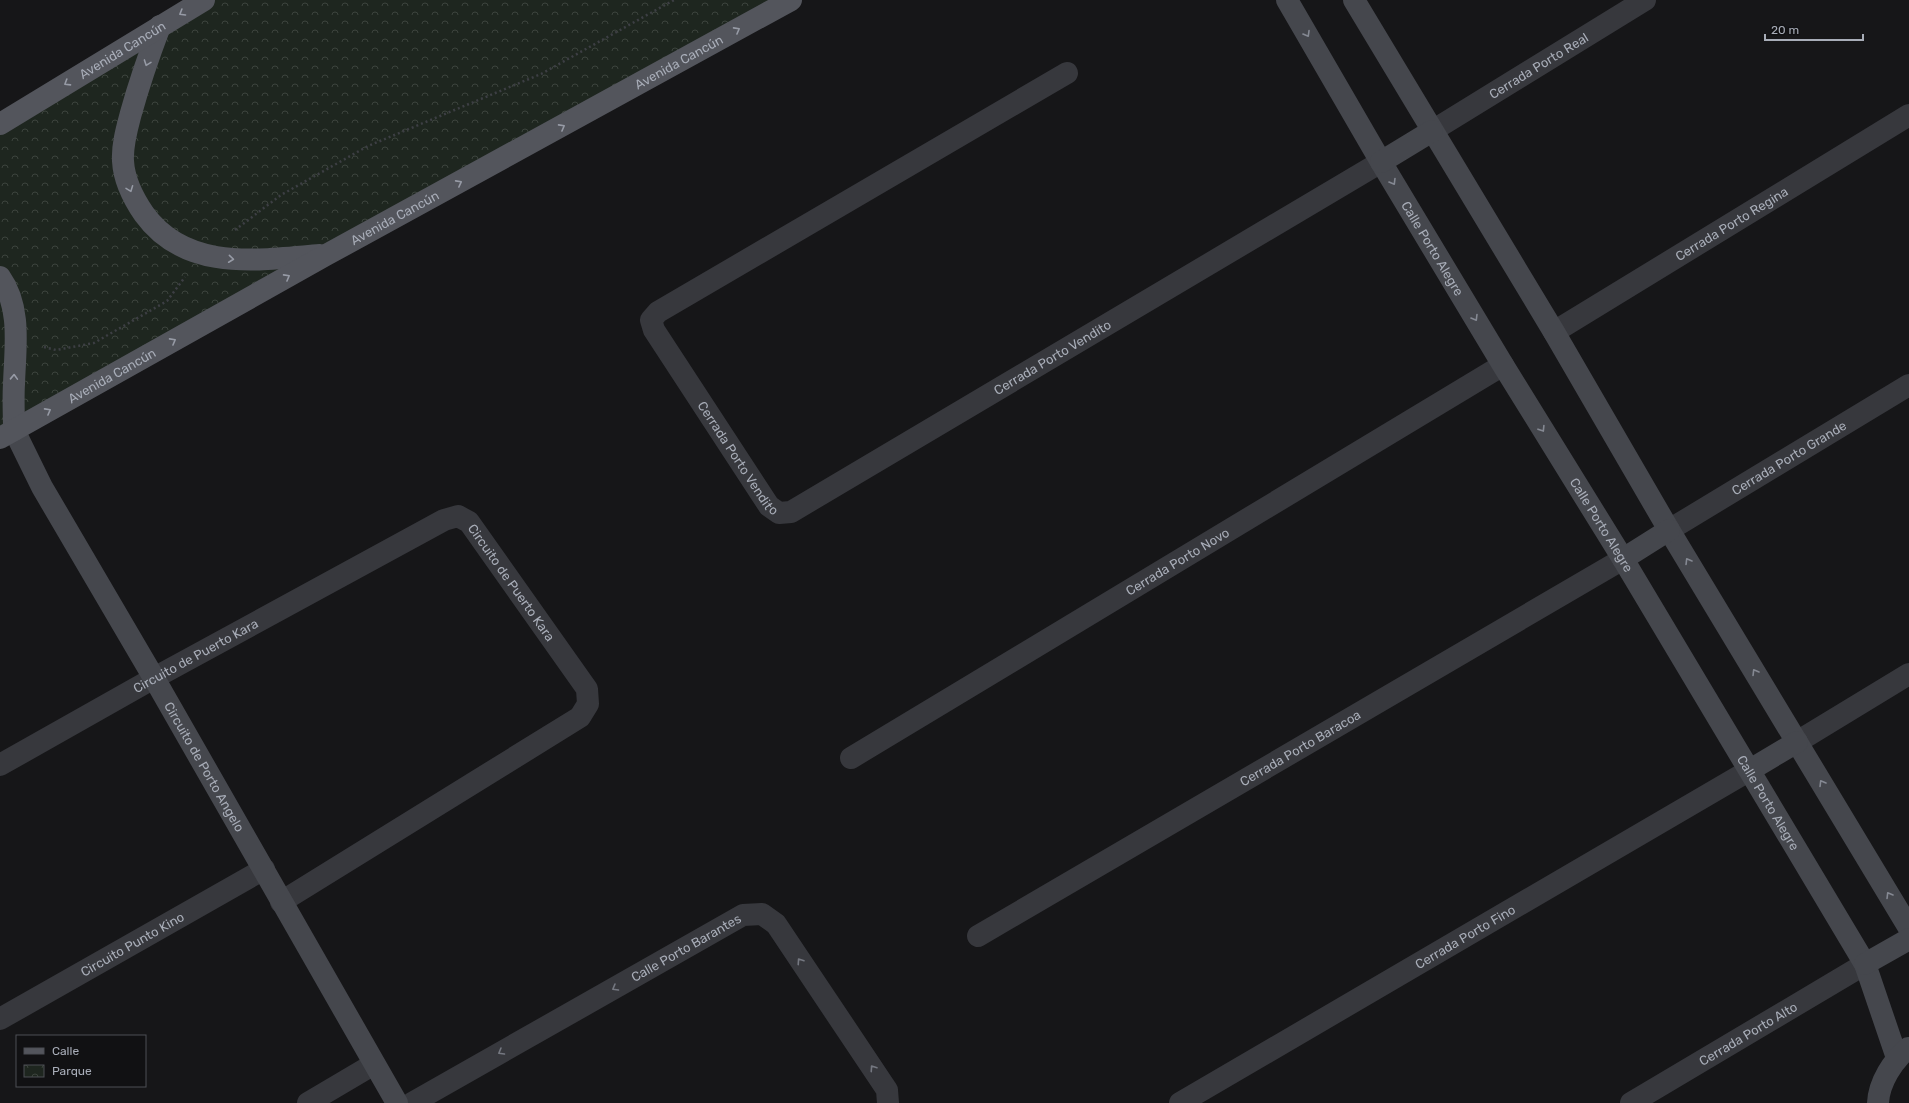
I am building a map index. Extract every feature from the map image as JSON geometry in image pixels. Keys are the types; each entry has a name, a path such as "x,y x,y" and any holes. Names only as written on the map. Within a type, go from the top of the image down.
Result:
{"main road":[{"name":"Avenida Cancún","path":"0,124 204,0"},
{"name":"Avenida Cancún","path":"7,434 326,255 791,0"},
{"path":"160,26 140,82 124,143 123,160 125,176 135,200 153,226 164,236 183,247 203,254 231,260 267,260 326,255"},
{"path":"0,277 4,283 12,304 16,323 16,340 7,434"}],"street":[{"name":"Calle Porto Alegre","path":"1287,0 1381,162 1623,559 1865,964 1903,1053"},
{"path":"1354,0 1554,332 1669,530 1909,928"},
{"name":"Cerrada Porto Real","path":"1432,131 1645,0"},
{"name":"Cerrada Porto Vendito","path":"1067,73 658,312 651,320 654,330 770,506 779,513 790,512 1381,162"},
{"name":"Cerrada Porto Regina","path":"1554,332 1909,115"},
{"path":"1381,162 1432,131"},
{"name":"Cerrada Porto Novo","path":"851,758 1504,366"},
{"name":"Cerrada Porto Grande","path":"1669,530 1909,385"},
{"name":"Circuito de Porto Angelo","path":"7,434 42,487 154,678 397,1103"},
{"name":"Circuito de Puerto Kara","path":"0,765 154,678 444,520 458,516 469,522 587,689 588,704 580,717 281,902"},
{"path":"1623,559 1669,530"},
{"name":"Cerrada Porto Baracoa","path":"978,936 1623,559"},
{"path":"1750,770 1909,674"},
{"name":"Cerrada Porto Fino","path":"1180,1103 1750,770"},
{"name":"Circuito Punto Kino","path":"0,1019 264,869"},
{"name":"Calle Porto Barantes","path":"412,1103 743,915 762,914 776,924 883,1083 887,1090 888,1103"},
{"path":"1865,964 1909,939"},
{"name":"Cerrada Porto Alto","path":"1631,1103 1865,964"},
{"path":"1876,1101 1888,1073 1903,1053"},
{"path":"308,1103 374,1064"}],"path":[{"path":"16,340 56,350 94,343 167,301 203,254 281,195 368,146 541,74 674,0"}],"green space":[{"path":"204,0 789,0 0,441 0,124"}]}
